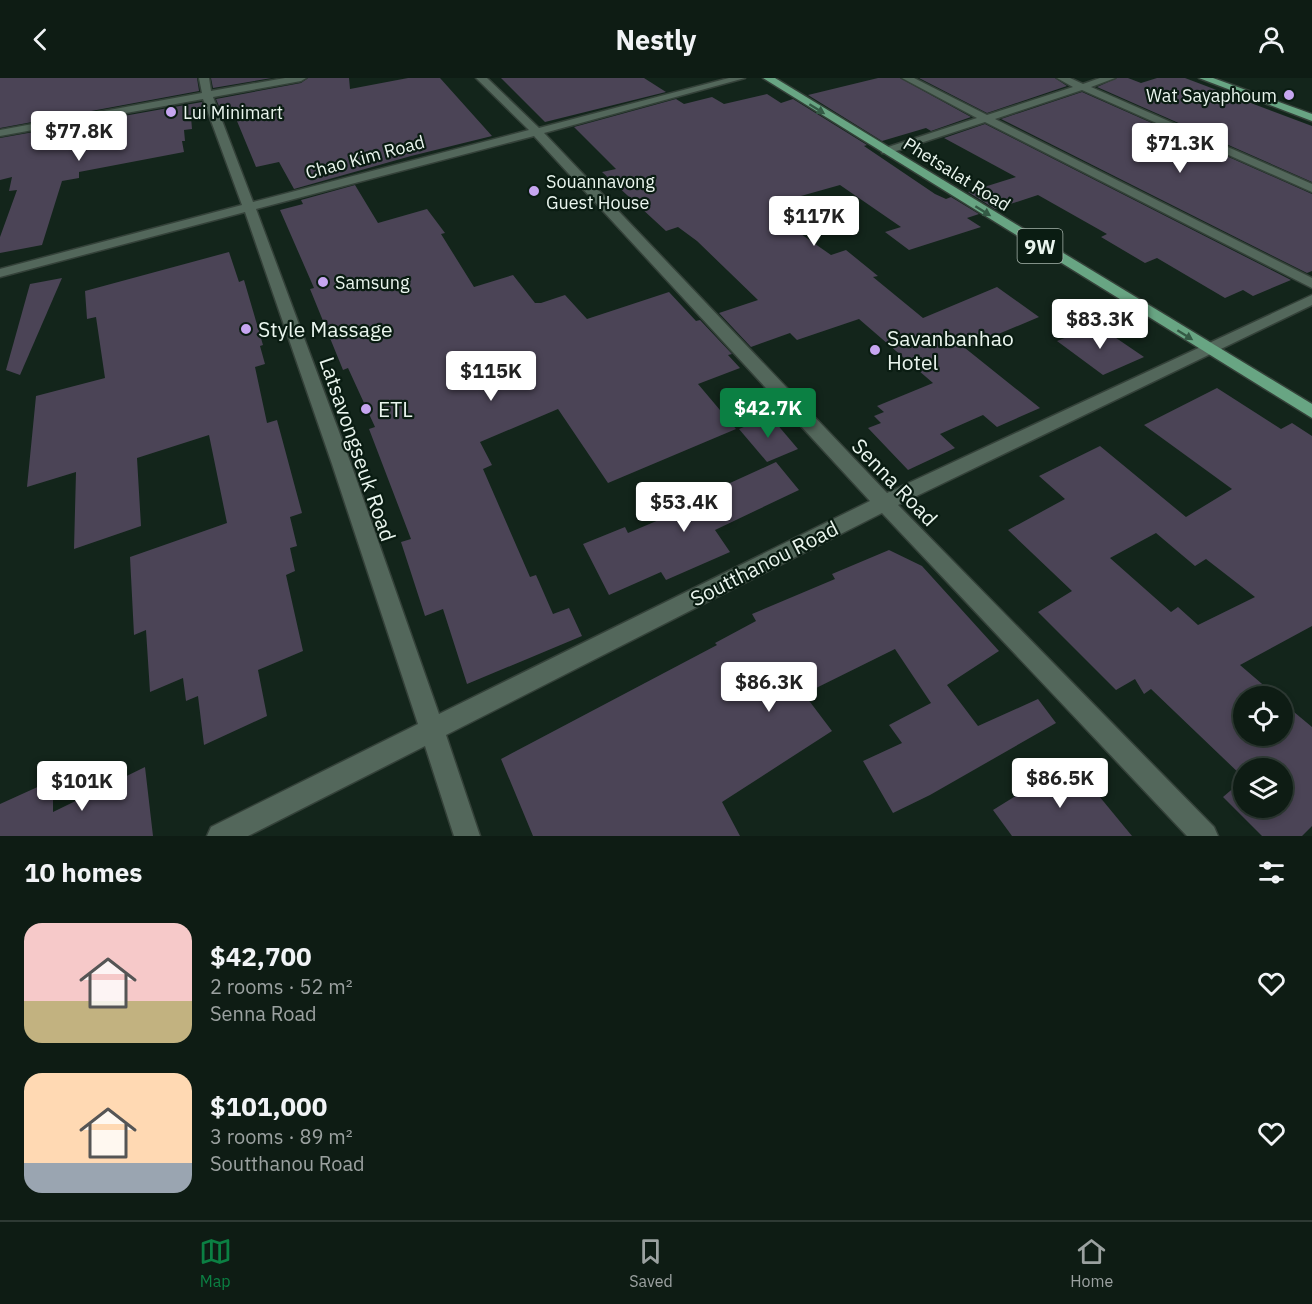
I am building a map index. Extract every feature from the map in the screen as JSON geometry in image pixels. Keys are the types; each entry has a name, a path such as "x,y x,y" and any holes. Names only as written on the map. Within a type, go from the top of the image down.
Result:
{"main road":[{"name":"Phetsalat Road","path":"768,78 1312,412"},
{"path":"1204,78 1312,118"}],"street":[{"path":"0,134 205,86 301,78"},
{"name":"Senna Road","path":"481,78 535,130 884,503 1205,836"},
{"name":"Chao Kim Road","path":"0,273 535,130 740,78"},
{"path":"907,78 1312,284"},
{"path":"1062,78 1312,188"},
{"path":"886,151 1110,78"},
{"name":"Latsavongseuk Road","path":"205,86 250,207 432,729 467,836"},
{"name":"Soutthanou Road","path":"220,836 884,503 1312,299"}],"building":[{"path":"0,78 197,78 199,91 0,128"},
{"path":"211,78 272,78 213,88"},
{"path":"308,78 349,78 350,89 408,78 440,78 492,136 294,189 279,162 256,167 232,109 221,111 216,99 301,83"},
{"path":"501,78 644,78 666,92 545,122"},
{"path":"878,78 900,78 971,117 931,131 926,128 882,141 808,95"},
{"path":"919,78 1055,78 1067,86 987,113"},
{"path":"1117,78 1128,78 1141,83 1157,78 1185,78 1312,126 1312,182 1097,87"},
{"path":"1082,92 1312,194 1312,271 1307,273 1001,119"},
{"path":"767,94 781,103 793,99 867,145 864,146 935,194 946,199 951,197 979,214 967,218 981,227 909,250 885,232 901,227 840,185 776,203 788,211 775,216 831,255 846,250 878,276 873,277 923,318 997,287 1039,317 965,348 1040,408 997,427 983,415 940,434 955,448 908,470 868,428 881,423 874,416 884,412 877,406 933,383 859,319 797,340 790,333 751,347 719,313 758,300 697,241 678,227 666,231 602,172 616,169 574,127 676,99 684,104 712,97 724,104"},
{"path":"202,102 206,114 191,117 192,129 184,130 185,141 182,141 184,152 79,172 79,178 62,181 42,245 0,253 0,237 17,190 9,191 12,177 0,180 0,138"},
{"path":"985,124 1291,280 1253,296 1243,290 1225,298 1157,258 1145,263 1101,237 1107,234 1038,195 995,209 968,192 1016,177 944,138"},
{"path":"355,185 378,223 427,209 445,233 441,234 474,287 513,275 535,303 565,295 587,319 669,292 732,354 728,355 740,368 698,384 736,429 608,483 558,409 480,442 492,465 483,469 530,577 536,575 553,614 569,608 582,636 467,684 443,609 425,616 401,542 411,539 369,429 375,427 348,368 343,370 310,289 314,288 280,210 303,204 301,200"},
{"path":"229,252 239,282 244,280 263,345 260,346 265,364 255,367 267,423 277,420 302,513 290,517 297,546 290,548 295,571 286,575 303,651 258,670 267,716 204,745 198,696 186,701 183,678 150,692 146,630 134,635 130,557 227,523 209,435 137,458 141,526 74,549 76,472 27,487 36,396 105,378 96,317 87,319 85,291"},
{"path":"62,278 20,375 6,370 30,284"},
{"path":"1097,325 1144,357 1103,375 1057,341"},
{"path":"1217,388 1281,429 1292,423 1312,436 1312,626 1240,665 1264,686 1233,686 1233,746 1293,746 1293,711 1312,727 1312,826 1302,836 1262,836 1244,818 1293,818 1293,758 1233,758 1233,767 1151,689 1144,694 1135,679 1116,690 1038,612 1072,591 1008,530 1065,499 1039,476 1100,446 1186,517 1232,489 1144,425","holes":["1156,533 1195,566 1206,559 1255,597 1198,625 1178,607 1171,612 1110,558"]},
{"path":"770,416 798,449 767,462 739,429"},
{"path":"776,462 799,490 715,530 730,552 666,580 661,572 609,595 583,544 625,527 628,533 723,493 719,488"},
{"path":"889,550 922,566 999,651 947,685 978,726 1038,699 1056,723 930,795 893,813 863,761 902,743 889,725 931,703 895,649 804,694 832,731 722,802 740,836 533,836 501,759 717,645 715,643 756,621 752,614 835,579 832,574"},
{"path":"1071,762 1132,836 1012,836 993,810"},
{"path":"145,767 153,836 0,836 0,804 53,780 53,812"},
{"path":"1233,788 1233,807 1223,797"}],"place":[{"name":"Wat Sayaphoum","path":"1289,95"},
{"name":"Lui Minimart","path":"171,112"},
{"name":"Souannavong Guest House","path":"534,191"},
{"name":"Samsung","path":"323,282"},
{"name":"Style Massage","path":"246,329"},
{"name":"Savanbanhao Hotel","path":"875,350"},
{"name":"ETL","path":"366,409"}]}
